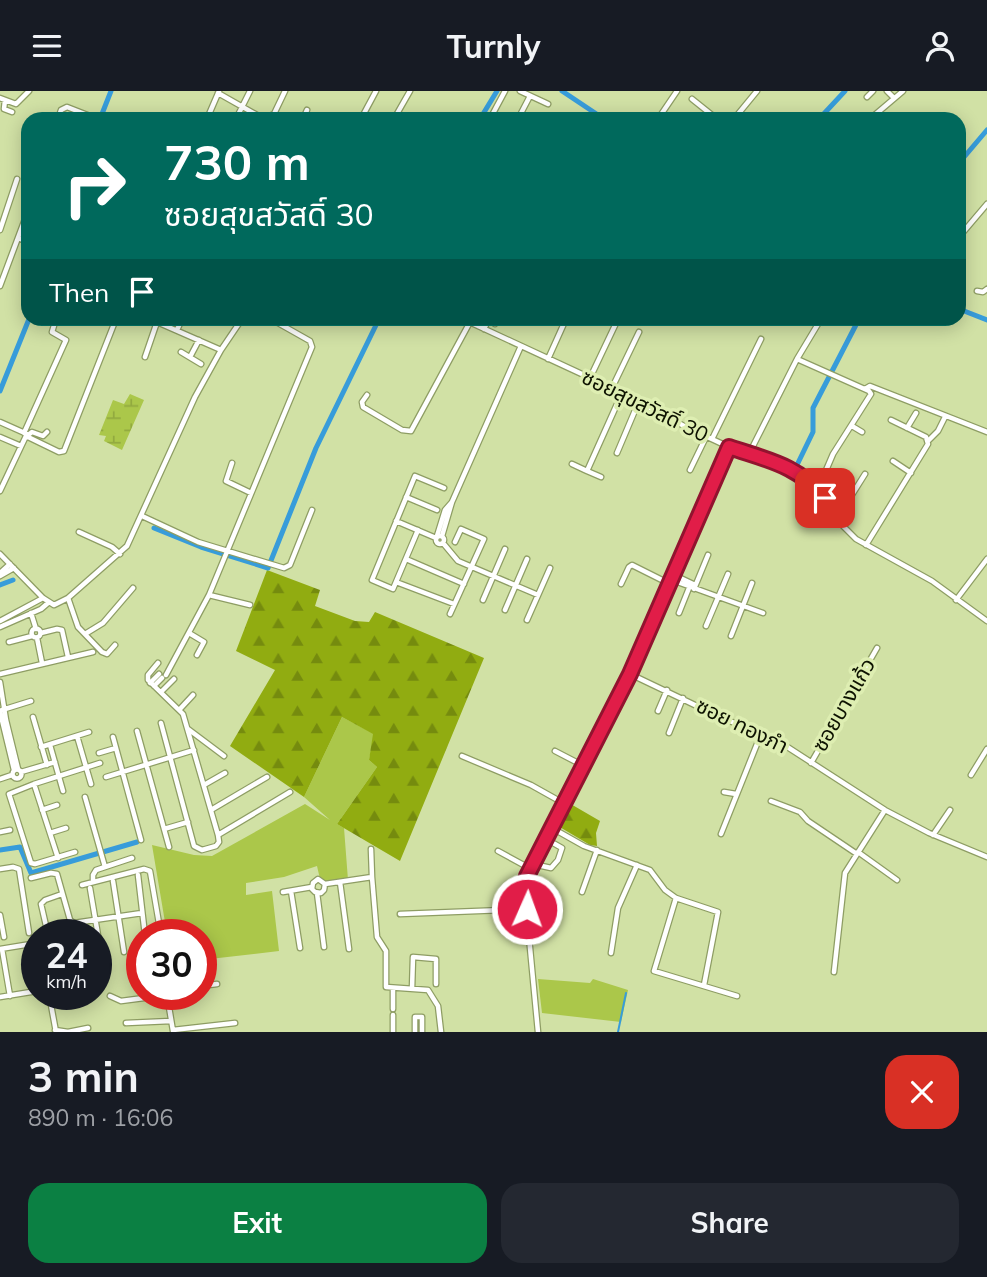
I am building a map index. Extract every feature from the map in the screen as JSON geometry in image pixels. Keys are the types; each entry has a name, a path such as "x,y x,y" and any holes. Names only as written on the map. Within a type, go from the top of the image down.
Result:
{"street":[{"path":"12,112 4,109 2,99 17,103 29,91"},
{"path":"239,112 250,91"},
{"path":"275,112 285,91"},
{"path":"365,112 376,91"},
{"path":"398,112 410,91"},
{"path":"494,112 505,91"},
{"path":"520,91 548,104"},
{"path":"663,112 677,91"},
{"path":"740,112 757,91"},
{"path":"867,97 873,91"},
{"path":"887,91 894,98"},
{"path":"878,112 903,91"},
{"path":"210,112 218,92 251,112"},
{"path":"523,112 530,96"},
{"path":"692,99 708,112"},
{"path":"60,112 67,107 80,112"},
{"path":"0,230 17,179"},
{"path":"966,229 987,204"},
{"path":"0,286 21,230"},
{"path":"977,291 983,292 987,289"},
{"path":"0,491 66,340 51,331 53,326"},
{"path":"0,422 59,452 64,451 113,326"},
{"path":"145,357 154,326"},
{"path":"167,326 220,350"},
{"path":"177,330 178,326"},
{"path":"0,554 43,599 57,605 68,599 120,554 142,516 195,397 220,350 237,326"},
{"path":"152,685 189,633 209,595 312,347 310,341 283,326"},
{"path":"367,395 362,403 363,407 402,430 411,431 469,326"},
{"name":"ซอยสุขสวัสดิ์ 30","path":"480,326 639,401 709,438 786,466 804,476 818,489 849,534 932,581 987,621"},
{"path":"548,359 563,326"},
{"path":"590,378 615,326"},
{"path":"749,454 817,326"},
{"path":"612,388 639,332"},
{"path":"690,470 761,339"},
{"path":"190,357 199,340"},
{"path":"439,538 445,510 452,502 521,346"},
{"path":"181,352 201,364"},
{"path":"797,359 869,391 870,398 834,454 818,489"},
{"path":"865,389 870,386 987,432"},
{"path":"587,471 622,393"},
{"path":"617,453 639,401"},
{"path":"907,428 916,413"},
{"path":"866,545 945,417"},
{"path":"891,420 926,437 928,441"},
{"path":"852,426 862,432"},
{"path":"26,435 32,432 43,436 47,432"},
{"path":"0,437 21,446"},
{"path":"538,1032 524,887 630,674 729,447"},
{"path":"893,461 911,473"},
{"path":"232,463 226,481 251,493"},
{"path":"572,464 601,477"},
{"path":"838,517 865,474"},
{"path":"418,530 393,589 372,580 415,475 444,488"},
{"path":"406,497 437,510"},
{"path":"142,516 225,554 284,569 288,567 312,510"},
{"path":"396,521 439,538 455,558 472,567 538,596"},
{"path":"450,614 484,539 461,529 454,542"},
{"path":"79,533 112,547 120,554"},
{"path":"483,600 505,549"},
{"path":"679,613 708,555"},
{"path":"406,559 464,584"},
{"path":"505,610 527,559"},
{"path":"956,600 987,559"},
{"path":"621,584 632,565 763,613"},
{"path":"0,574 12,566"},
{"path":"527,620 550,568"},
{"path":"706,626 728,574"},
{"path":"396,582 454,604"},
{"path":"731,636 751,583"},
{"path":"85,634 103,623 133,588"},
{"path":"209,595 250,605"},
{"path":"0,621 43,599"},
{"path":"68,599 75,621 104,654 115,645"},
{"path":"0,627 32,614 48,603"},
{"path":"29,607 36,629 41,633"},
{"path":"36,629 32,632 42,663"},
{"path":"9,642 62,630 68,657"},
{"path":"189,633 204,642 197,655"},
{"name":"ซอยบางแก้ว","path":"811,763 877,648"},
{"path":"0,674 93,652"},
{"path":"158,663 148,675 152,685 180,709 204,785 218,844 199,850 194,846 161,723"},
{"name":"ซอย ทองภํา","path":"630,674 780,742 885,810 932,835 987,857"},
{"path":"161,692 174,679"},
{"path":"0,682 1,722 16,772"},
{"path":"658,711 667,690"},
{"path":"180,709 193,695"},
{"path":"669,733 684,698"},
{"path":"1,711 31,701"},
{"path":"1,711 16,772"},
{"path":"33,717 47,765"},
{"path":"188,729 224,756"},
{"path":"137,731 169,847"},
{"path":"41,747 89,732"},
{"path":"721,834 761,734"},
{"path":"77,736 91,784"},
{"path":"113,737 141,840"},
{"path":"50,744 64,791"},
{"path":"99,753 116,748"},
{"path":"971,775 987,749"},
{"path":"106,777 194,750"},
{"path":"555,751 584,766"},
{"path":"462,756 531,785 565,804"},
{"path":"0,779 55,762"},
{"path":"75,852 35,864 30,862 10,792 100,763"},
{"path":"204,785 225,773"},
{"path":"211,810 267,777"},
{"path":"34,784 58,858"},
{"path":"218,835 290,792"},
{"path":"724,792 736,794"},
{"path":"85,797 105,867"},
{"path":"771,800 800,811 808,821 897,880"},
{"path":"42,810 57,805"},
{"path":"835,972 845,873 885,810"},
{"path":"932,835 950,810"},
{"path":"164,829 188,822"},
{"path":"50,833 66,828"},
{"path":"552,828 574,841 650,870 665,890 676,898 718,912 704,985"},
{"path":"0,832 10,830"},
{"path":"498,851 532,867 551,868 558,860 562,848 546,839"},
{"path":"370,849 377,937 386,951 386,988 428,990 438,1006 441,1032"},
{"path":"582,892 597,850"},
{"path":"96,919 92,885 94,873 132,858"},
{"path":"611,953 618,908 637,865"},
{"path":"0,869 13,866 19,869 27,919"},
{"path":"82,885 92,885 144,869 150,871 158,919"},
{"path":"31,879 55,872 58,875 70,919"},
{"path":"138,875 143,919"},
{"path":"312,887 318,879 325,884 372,877"},
{"path":"113,881 124,952"},
{"path":"340,882 349,949"},
{"path":"317,893 323,892 325,884"},
{"path":"283,892 312,887"},
{"path":"312,887 317,893 324,947"},
{"path":"291,891 300,948"},
{"path":"44,919 41,904 62,894"},
{"path":"676,898 654,971 737,996"},
{"path":"400,914 527,909"},
{"path":"103,919 142,913"},
{"path":"0,915 4,937"},
{"path":"10,996 1,949 21,946"},
{"path":"412,989 413,957 436,959 436,984"},
{"path":"393,988 393,1032"},
{"path":"0,997 21,994"},
{"path":"52,1010 55,1031 68,1032 88,1028"},
{"path":"169,1010 173,1031 235,1023"},
{"path":"415,1032 415,1017 422,1017 422,1032"},
{"path":"126,1023 171,1021"}],"green space":[{"path":"130,394 144,400 122,450 104,441 106,436 99,435 113,400 124,404"},
{"path":"267,570 320,590 315,606 355,621 369,622 375,612 484,658 400,861 337,824 377,767 369,760 373,734 342,717 304,797 230,746 275,670 236,651"},
{"path":"342,717 374,734 369,760 377,767 337,824 344,828 348,880 326,882 320,879 317,866 284,877 246,883 246,895 272,891 279,951 217,958 217,919 164,919 152,845 194,855 212,856 305,804 330,820 304,797"},
{"path":"569,803 600,821 596,833 597,846 590,845 558,826"},
{"path":"538,979 590,983 593,979 628,990 621,1022 542,1013"}],"waterway":[{"path":"103,112 111,91"},
{"path":"484,112 497,91"},
{"path":"562,91 594,112"},
{"path":"826,112 845,91"},
{"path":"966,155 987,130"},
{"path":"966,312 987,320"},
{"path":"0,391 26,326"},
{"path":"154,528 201,547 268,568 316,448 376,326"},
{"path":"797,465 813,432 813,408 855,326"},
{"path":"0,585 13,580"},
{"path":"0,850 20,847 31,873 137,842"},
{"path":"618,1032 626,993"}],"route":[{"path":"527,909 524,887 527,876 630,674 729,447 786,466 804,476 825,498"}]}
